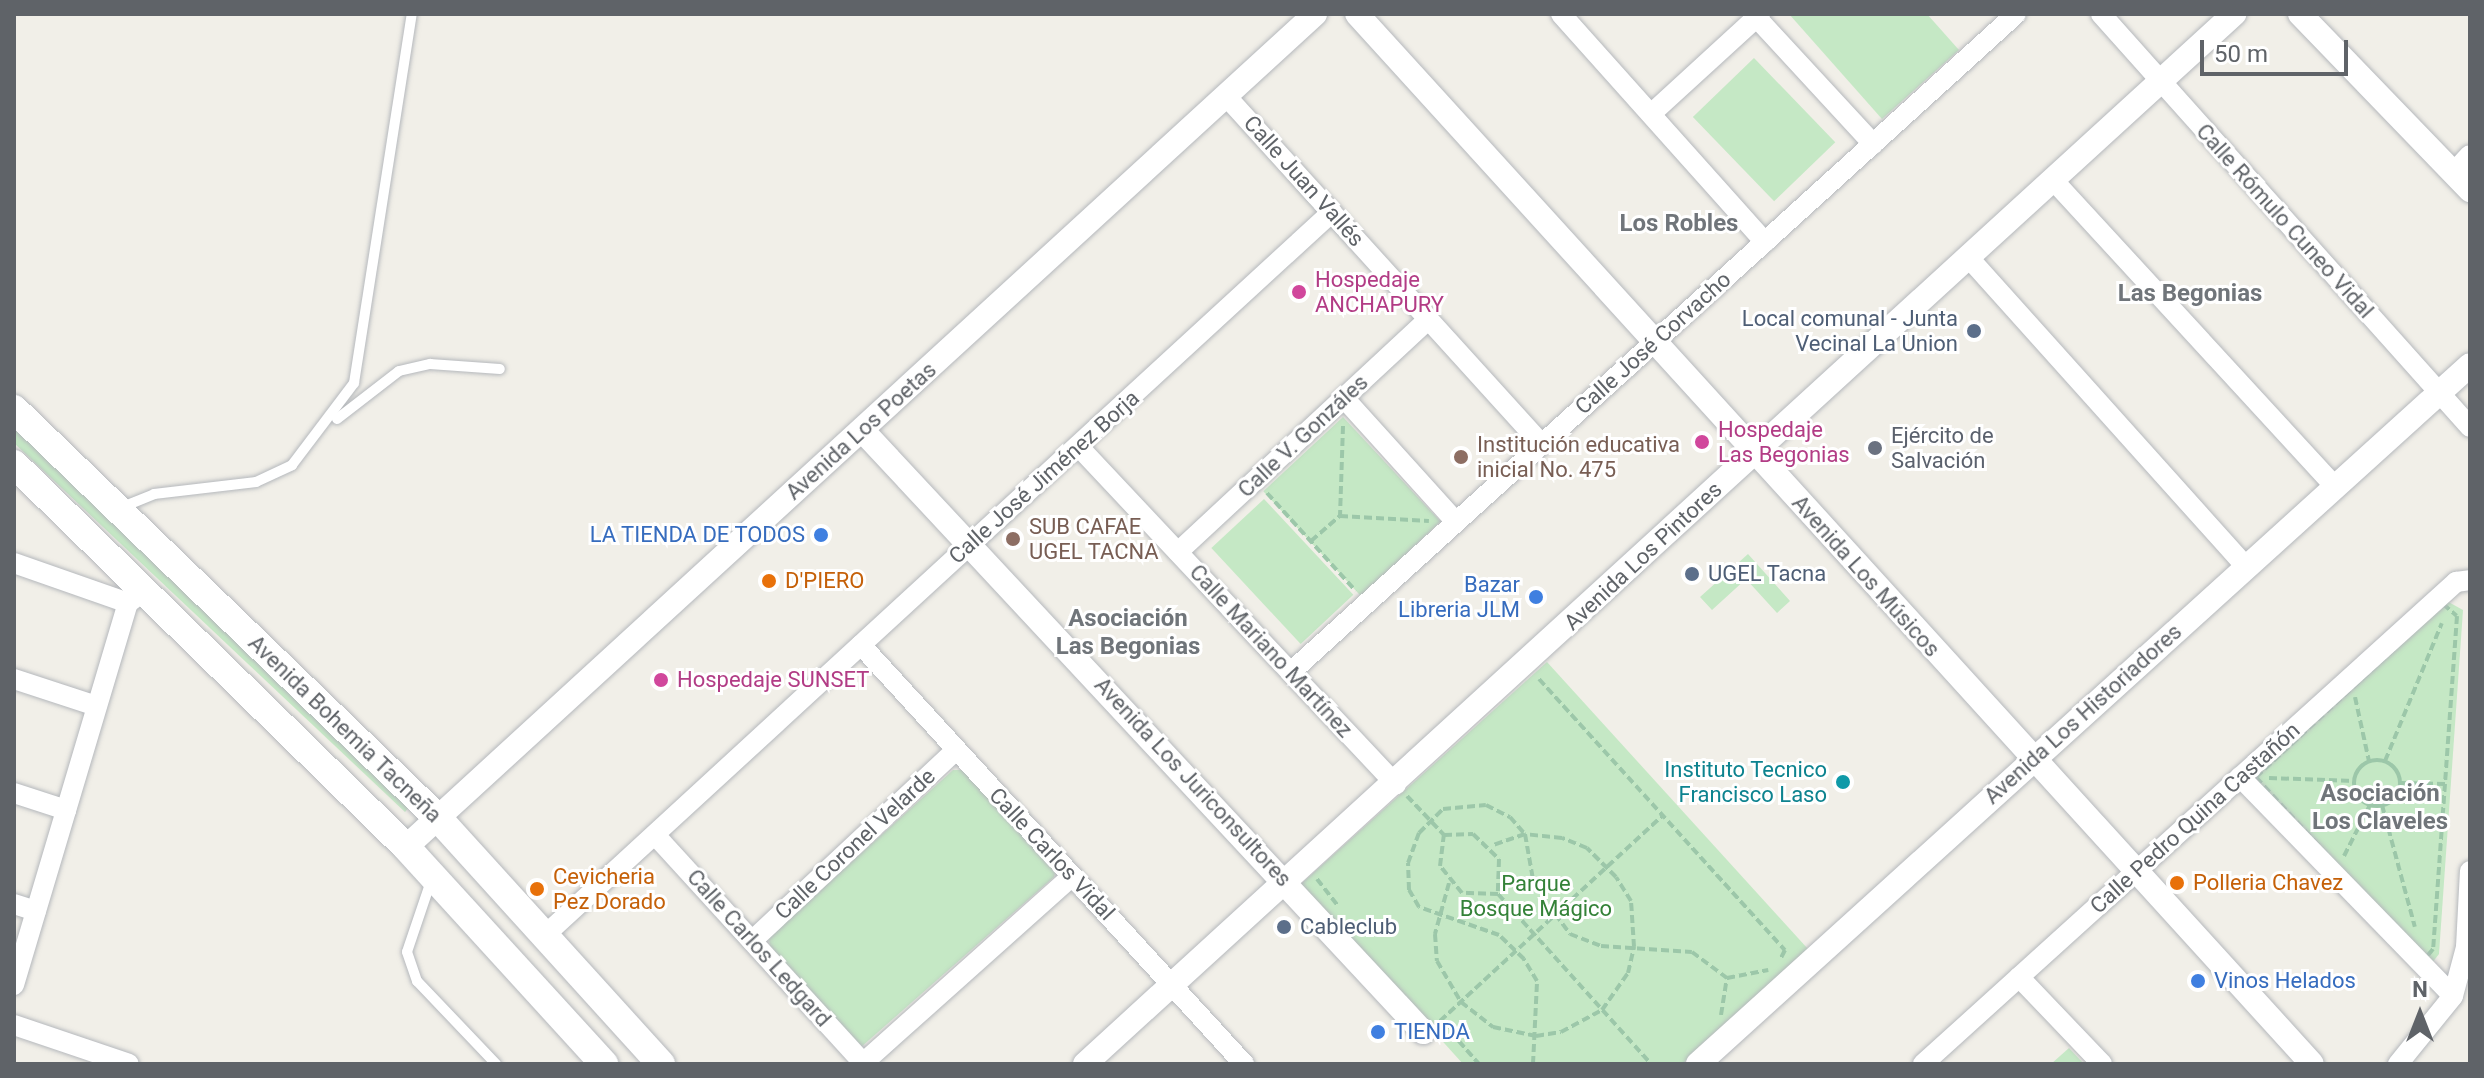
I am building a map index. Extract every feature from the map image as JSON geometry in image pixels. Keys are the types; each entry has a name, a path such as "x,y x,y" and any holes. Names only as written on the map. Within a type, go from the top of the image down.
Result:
{"main road":[{"name":"Avenida Bohemia Tacneña","path":"14,409 438,818 661,1064"},
{"name":"Avenida Bohemia Tacneña","path":"14,464 136,597 406,847 593,1061"}],"street":[{"name":"Avenida Los Poetas","path":"406,847 1315,14"},
{"name":"Avenida Los Músicos","path":"1357,14 2312,1064"},
{"path":"1561,14 1765,242"},
{"name":"Calle José Corvacho","path":"1291,672 1447,522 1542,444 2016,14"},
{"name":"Calle Rómulo Cuneo Vidal","path":"2101,14 2470,427"},
{"name":"Avenida Los Pintores","path":"1085,1064 1286,883 1401,789 1754,453 2234,14"},
{"path":"2300,14 2465,172"},
{"path":"1651,114 1758,16 1873,144"},
{"name":"Calle Juan Vallés","path":"1226,96 1542,444"},
{"path":"2054,181 2335,487"},
{"name":"Calle José Jiménez Borja","path":"544,936 1332,212"},
{"path":"1969,258 2246,567"},
{"name":"Calle V. Gonzáles","path":"1178,552 1429,319"},
{"name":"Avenida Los Historiadores","path":"1698,1064 2470,365"},
{"path":"1344,398 1447,522"},
{"name":"Avenida Los Juriconsultores","path":"862,430 971,542 1286,883 1432,1026"},
{"name":"Calle Mariano Martínez","path":"1079,447 1401,789"},
{"path":"14,563 136,597 96,706 14,985"},
{"name":"Calle Pedro Quina Castañón","path":"1923,1064 2137,870 2248,777 2456,582 2470,580"},
{"name":"Calle Carlos Vidal","path":"861,645 1244,1064"},
{"path":"14,679 96,706"},
{"name":"Calle Coronel Velarde","path":"754,939 956,750"},
{"path":"2248,777 2453,996"},
{"path":"14,793 66,810"},
{"name":"Calle Carlos Ledgard","path":"655,835 754,939 862,1064"},
{"path":"2398,1064 2453,996 2466,947 2470,871"},
{"path":"862,1064 1072,876"},
{"path":"14,904 36,911"},
{"path":"2019,977 2102,1064"},
{"path":"14,1025 79,1056 129,1064"}],"lane":[{"path":"326,428 354,383 412,14"},
{"path":"118,509 154,494 256,482 292,465 326,428 399,371 430,364 500,369"},
{"path":"433,876 407,952 417,981 496,1064"}],"path":[{"path":"1340,516 1343,420"},
{"path":"1266,492 1359,594"},
{"path":"1311,541 1340,516 1447,522"},
{"path":"2248,777 2438,606 2450,605"},
{"path":"2385,761 2450,605"},
{"path":"2424,960 2433,949 2457,616 2450,605"},
{"path":"1525,834 1534,885 1553,917 1570,934 1634,947 1692,952 1727,978 1775,968 1785,950 1540,678"},
{"path":"2352,683 2369,761 2354,781"},
{"path":"2369,761 2385,761"},
{"path":"2385,761 2401,783"},
{"path":"2248,777 2354,781"},
{"path":"2248,777 2424,960"},
{"path":"2354,781 2370,805"},
{"path":"2401,783 2445,784"},
{"path":"2370,805 2382,805 2401,783"},
{"path":"1401,789 1444,835 1473,834 1493,845 1525,834"},
{"path":"1449,883 1437,918 1437,961 1461,1002 1493,1027 1536,1036 1561,1032 1602,1010 1628,973 1634,947 1631,901 1606,867 1587,848 1525,834 1486,805 1463,804 1429,820 1408,863 1409,890 1437,918 1499,935 1516,951 1537,981 1536,1036 1533,1064"},
{"path":"2337,871 2370,805"},
{"path":"2382,805 2424,960"},
{"path":"1432,1026 1663,815"},
{"path":"1444,835 1440,866 1449,883 1462,893 1498,894"},
{"path":"1493,845 1498,894 1651,1064"},
{"path":"1710,1028 1720,1019 1727,978"}],"green space":[{"path":"1789,14 1927,14 1959,50 1882,119"},
{"path":"1754,58 1835,142 1774,201 1693,117"},
{"path":"1343,417 1441,522 1361,596 1263,491"},
{"path":"14,421 411,805 405,812 14,443"},
{"path":"1264,499 1353,595 1301,644 1211,548"},
{"path":"1748,554 1790,601 1777,613 1746,579 1712,610 1700,597"},
{"path":"2443,599 2463,610 2439,954 2432,963 2250,785 2252,769"},
{"name":"Parque Bosque Mágico","path":"1547,662 1808,949 1682,1064 1463,1064 1301,884"},
{"path":"953,770 964,770 1056,869 1054,877 860,1048 770,948 769,937"},
{"path":"2069,1048 2084,1064 2051,1064"}],"place":[{"name":"Hospedaje ANCHAPURY","path":"1299,292"},
{"name":"Local comunal - Junta Vecinal La Union","path":"1974,331"},
{"name":"Hospedaje Las Begonias","path":"1702,442"},
{"name":"Ejército de Salvación","path":"1875,448"},
{"name":"Institución educativa inicial No. 475","path":"1461,457"},
{"name":"LA TIENDA DE TODOS","path":"821,535"},
{"name":"SUB CAFAE UGEL TACNA","path":"1013,539"},
{"name":"UGEL Tacna","path":"1692,574"},
{"name":"D'PIERO","path":"769,581"},
{"name":"Bazar Libreria JLM","path":"1536,597"},
{"name":"Hospedaje SUNSET","path":"661,680"},
{"name":"Instituto Tecnico Francisco Laso","path":"1843,782"},
{"name":"Polleria Chavez","path":"2177,883"},
{"name":"Cevicheria Pez Dorado","path":"537,889"},
{"name":"Cableclub","path":"1284,927"},
{"name":"Vinos Helados","path":"2198,981"},
{"name":"TIENDA","path":"1378,1032"}],"district":[{"name":"Los Robles","path":"1679,224"},
{"name":"Las Begonias","path":"2190,294"},
{"name":"Asociación Las Begonias","path":"1128,633"},
{"name":"Asociación Los Claveles","path":"2380,808"}]}
